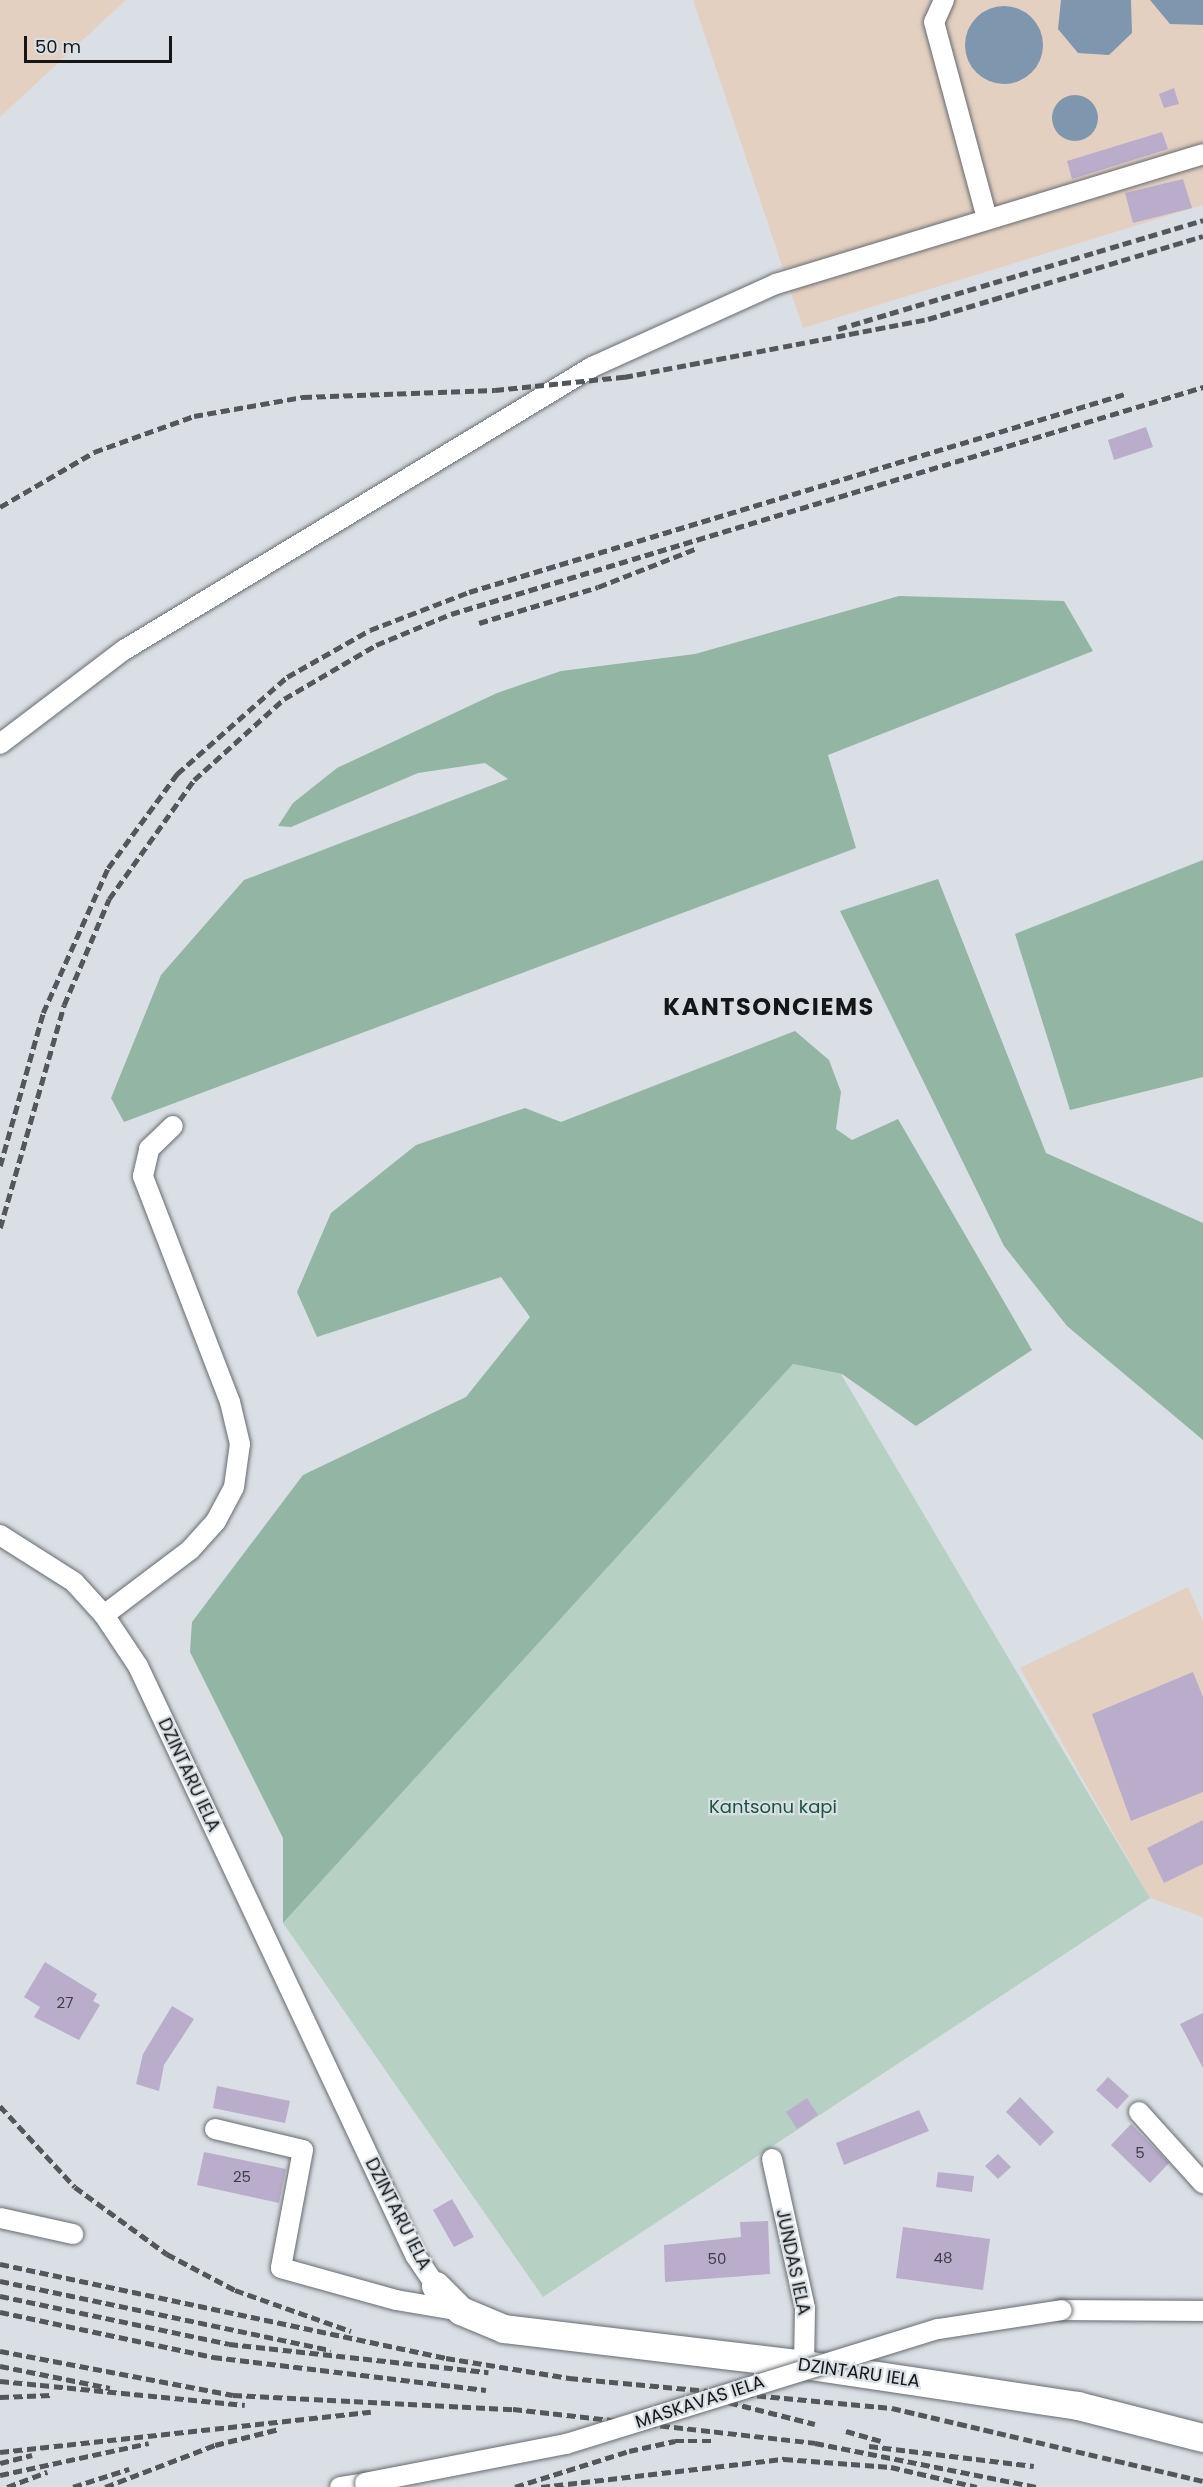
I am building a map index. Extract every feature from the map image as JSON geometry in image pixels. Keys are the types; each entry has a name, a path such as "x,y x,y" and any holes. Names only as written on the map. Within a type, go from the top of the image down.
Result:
{"street":[{"path":"944,0 934,22 987,219"},
{"path":"0,744 124,650 592,367 776,284 1203,154"},
{"path":"104,1615 190,1550 216,1521 234,1487 240,1444 230,1402 142,1176 149,1149 173,1126"},
{"name":"DZINTARU IELA","path":"0,1535 41,1557 104,1615 138,1666 415,2255 436,2286 461,2311 504,2329 804,2365 1078,2406 1203,2438"},
{"path":"1139,2112 1203,2183"},
{"path":"215,2129 303,2150 281,2268 396,2300 461,2311"},
{"name":"JUNDAS IELA","path":"772,2159 805,2308 804,2365"},
{"path":"0,2218 73,2234"},
{"name":"MASKAVAS IELA","path":"340,2487 566,2444 938,2330 1062,2310 1203,2311"}],"shaded area":[{"path":"0,0 126,0 0,117"},
{"path":"693,0 1203,0 1203,205 803,328"},
{"path":"1188,1587 1203,1621 1203,1917 1150,1898 1020,1668"}],"green space":[{"path":"899,596 1064,601 1093,651 828,755 856,848 124,1122 111,1098 161,975 244,880 508,779 485,763 418,773 291,827 278,826 293,803 337,768 497,693 561,671 695,654"},
{"path":"1203,860 1203,1077 1070,1110 1015,934"},
{"path":"938,879 1046,1153 1203,1223 1203,1440 1067,1326 1004,1246 840,911"},
{"path":"795,1031 829,1060 841,1092 836,1129 852,1140 898,1119 1032,1350 916,1426 842,1374 793,1364 283,1923 283,1838 190,1652 192,1622 303,1475 466,1397 530,1317 501,1277 317,1337 297,1292 331,1213 416,1145 525,1108 561,1122"},
{"name":"Kantsonu kapi","path":"793,1364 841,1374 1150,1898 543,2297 283,1923"}],"water":[{"path":"1061,0 1131,0 1132,33 1109,55 1078,53 1058,29"},
{"path":"1150,0 1203,0 1203,25 1170,24"},
{"path":"1004,6 1019,9 1032,17 1040,30 1043,45 1040,60 1032,73 1019,81 1004,84 989,81 976,73 968,60 965,45 968,30 976,17 989,9"},
{"path":"1075,95 1084,96 1092,101 1097,109 1097,127 1092,135 1084,140 1075,141 1066,140 1058,135 1053,127 1052,118 1053,109 1058,101 1066,96"}],"building":[{"path":"1174,88 1179,104 1164,108 1159,94"},
{"path":"1162,132 1168,149 1072,179 1067,161"},
{"path":"1183,179 1192,208 1133,223 1125,193"},
{"path":"1146,427 1153,447 1114,460 1108,440"},
{"path":"1193,1672 1203,1697 1203,1792 1131,1821 1092,1714"},
{"path":"1203,1820 1203,1864 1164,1883 1147,1848"},
{"path":"45,1962 97,1994 93,2001 100,2005 79,2040 34,2017 40,2007 24,1997"},
{"path":"172,2006 194,2019 164,2065 159,2091 136,2084 143,2054"},
{"path":"1203,2013 1203,2068 1180,2024"},
{"path":"1108,2077 1129,2096 1117,2109 1096,2090"},
{"path":"217,2086 290,2101 285,2123 213,2108"},
{"path":"1020,2097 1054,2132 1040,2146 1006,2112"},
{"path":"807,2098 818,2115 797,2129 786,2112"},
{"path":"919,2110 929,2131 844,2165 836,2143"},
{"path":"1131,2124 1169,2163 1150,2183 1111,2145"},
{"path":"204,2152 286,2169 279,2203 197,2185"},
{"path":"998,2154 1011,2167 998,2179 985,2166"},
{"path":"938,2172 974,2176 972,2192 936,2187"},
{"path":"452,2199 474,2237 454,2247 433,2210"},
{"path":"768,2221 770,2274 665,2282 664,2245 741,2237 740,2222"},
{"path":"903,2227 990,2239 983,2290 896,2278"}],"railway":[{"path":"838,329 1203,220"},
{"path":"0,507 94,452 194,416 303,397 495,390 624,377 928,319 1203,236"},
{"path":"0,1228 64,1005 109,899 194,780 284,699 376,645 451,614 1203,387"},
{"path":"0,1166 43,1013 108,868 177,774 287,677 370,630 469,592 1128,393"},
{"path":"479,623 598,587 695,549"},
{"path":"0,2106 75,2187 167,2254 235,2290 351,2331"},
{"path":"0,2264 446,2358 569,2378 892,2408 1203,2481"},
{"path":"0,2281 331,2350"},
{"path":"0,2296 229,2344 488,2372"},
{"path":"0,2312 213,2357 486,2390"},
{"path":"0,2351 233,2395 513,2409 815,2443 1038,2487"},
{"path":"0,2366 110,2388"},
{"path":"0,2381 245,2405"},
{"path":"0,2397 51,2395"},
{"path":"716,2399 815,2424"},
{"path":"0,2452 371,2412"},
{"path":"105,2487 215,2445 279,2429"},
{"path":"846,2431 881,2441"},
{"path":"515,2487 629,2451 675,2441 715,2441"},
{"path":"0,2475 149,2443"},
{"path":"869,2446 1034,2466"},
{"path":"0,2463 32,2455"},
{"path":"541,2487 784,2459 891,2467 977,2487"},
{"path":"73,2487 129,2469"},
{"path":"7,2487 47,2472"}],"district":[{"name":"KANTSONCIEMS","path":"769,1007"}]}
